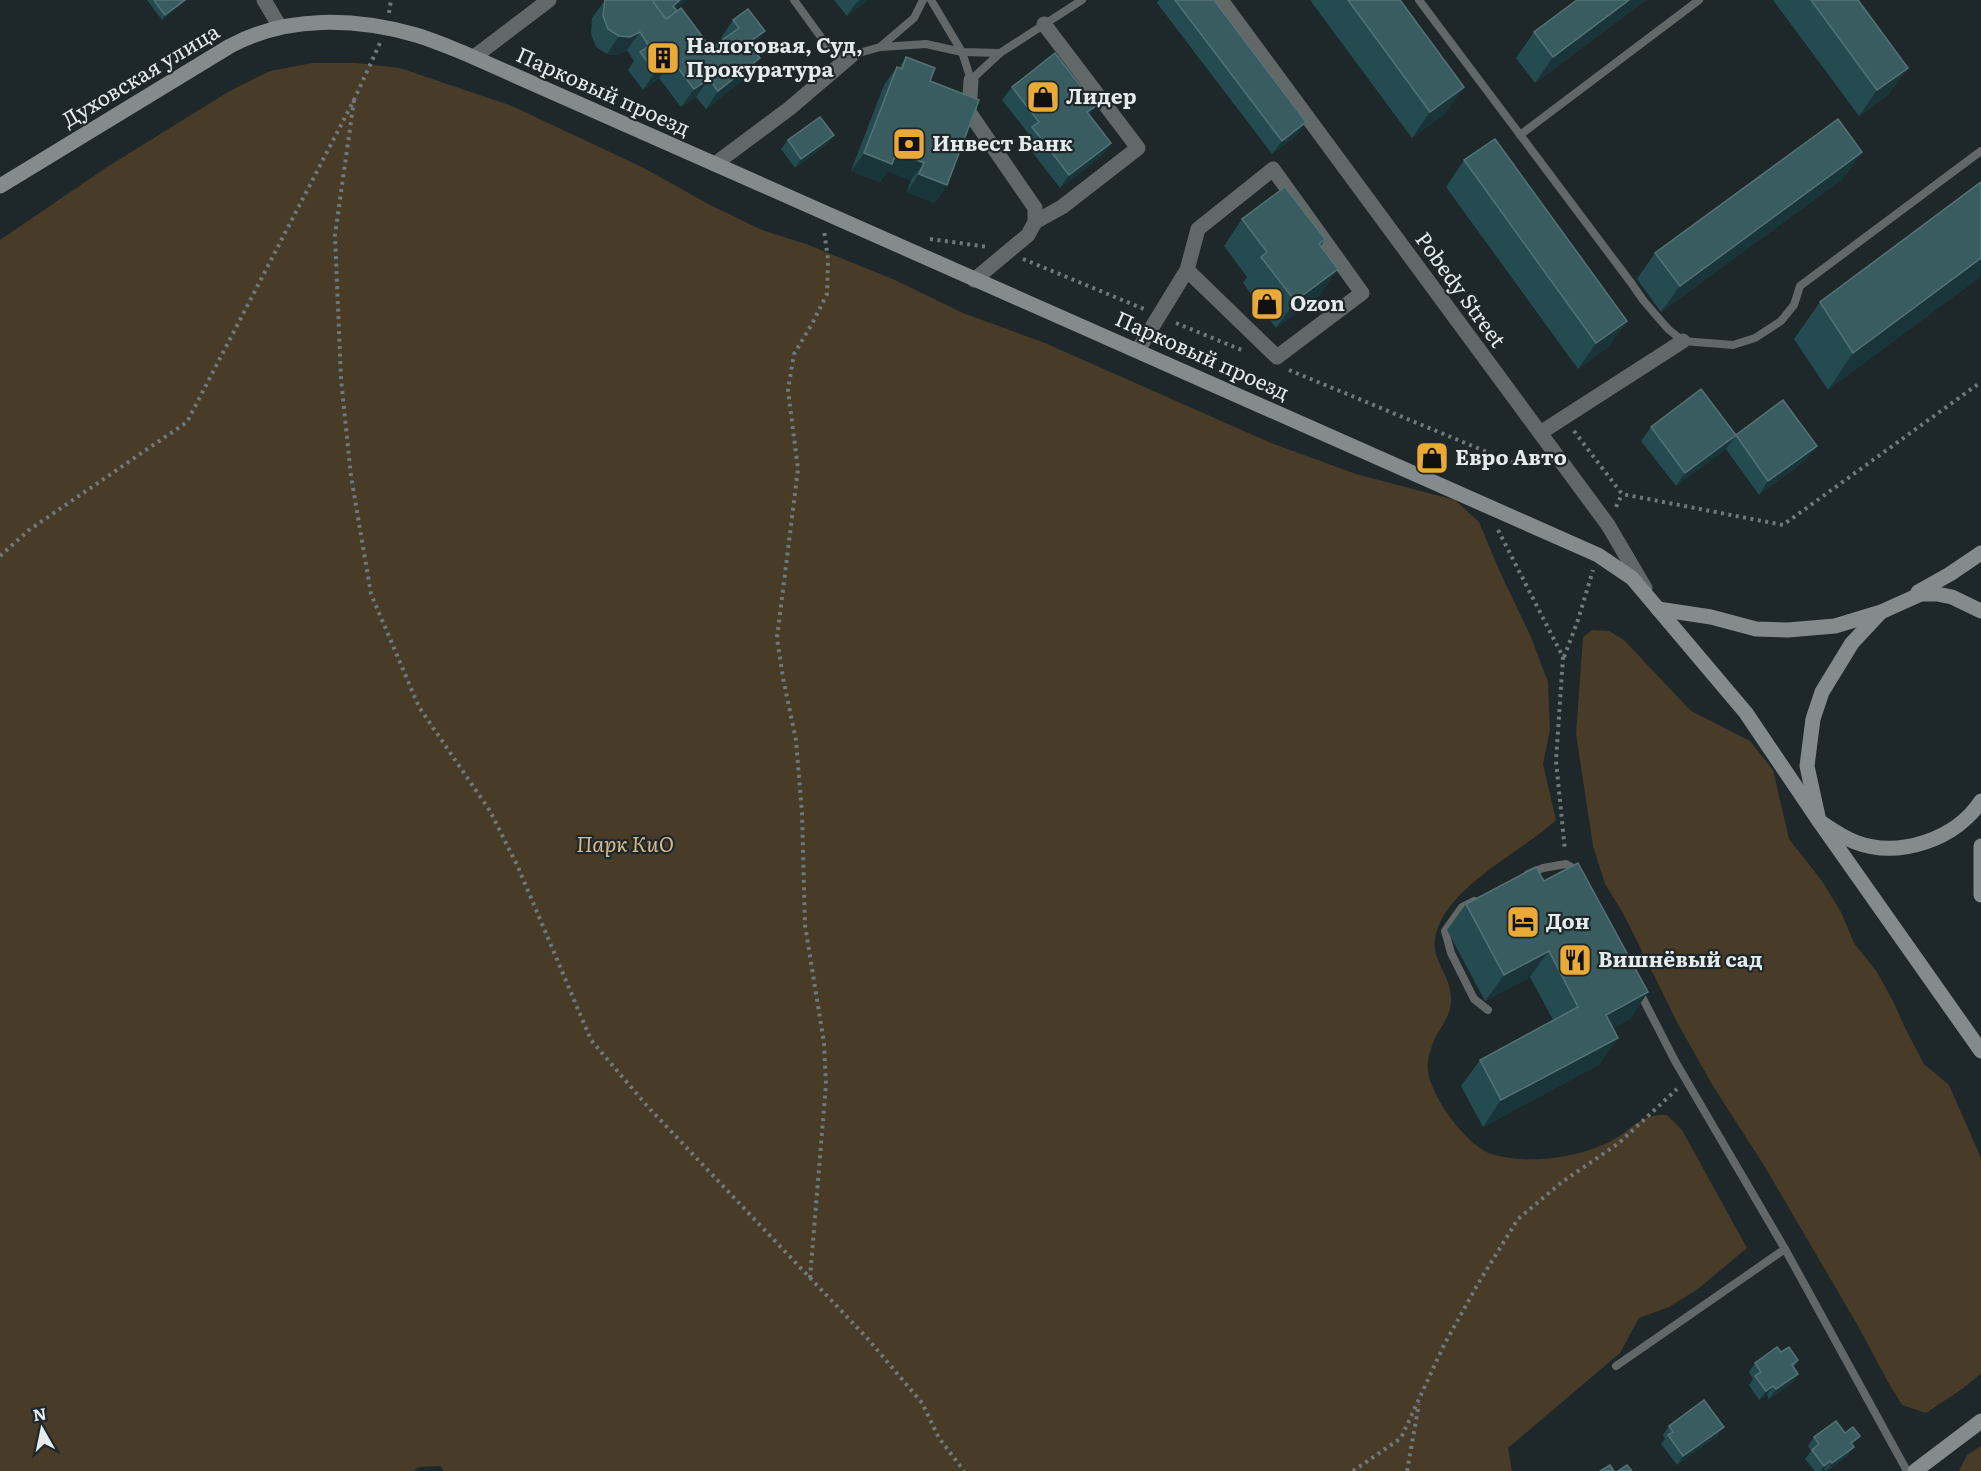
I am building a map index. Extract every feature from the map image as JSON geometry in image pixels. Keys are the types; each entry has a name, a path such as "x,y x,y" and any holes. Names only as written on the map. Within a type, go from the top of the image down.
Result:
{"street":[{"path":"264,0 280,27"},
{"name":"Парковый проезд","path":"474,57 549,0"},
{"name":"Pobedy Street","path":"1221,0 1608,525 1658,609"},
{"name":"Парковый проезд","path":"280,27 340,23 386,28 417,35 474,57 1598,555 1632,578 1746,713 1981,1051"},
{"path":"1035,222 1062,207 1138,148 1044,24"},
{"name":"Духовская улица","path":"0,186 230,46 255,34 280,27"},
{"path":"715,164 790,108 852,55"},
{"path":"971,80 969,112 1035,208 1035,222 1028,235 974,280"},
{"path":"1138,350 1187,270 1198,229 1273,169 1362,293 1277,357 1187,270"},
{"path":"1539,434 1683,341"},
{"path":"1981,553 1938,582 1881,612 1852,643 1822,692 1813,719 1807,766 1819,821 1857,843 1893,847 1931,840 1951,831 1965,821 1981,801"},
{"path":"1658,609 1711,617 1756,629 1788,630 1835,626 1877,613 1922,594 1937,594 1968,603 1981,611"},
{"path":"1981,846 1981,895"},
{"path":"1916,1471 1981,1421"}],"lane":[{"path":"795,0 831,51 852,55 880,47 927,44 962,52 1000,53"},
{"path":"880,47 914,18 923,0"},
{"path":"931,0 962,52 971,80 1000,53 1082,0"},
{"path":"1419,0 1643,300 1668,329 1683,341 1733,345 1755,338 1781,321 1794,305 1800,286 1981,151"},
{"path":"1520,135 1699,0"},
{"path":"1523,876 1542,868 1566,864 1580,873 1585,883"},
{"path":"1484,895 1462,908 1445,931 1451,952 1474,999 1488,1010"},
{"path":"1632,978 1674,1061 1785,1249 1907,1471"},
{"path":"1616,1366 1785,1249"}],"path":[{"path":"0,556 30,530 187,422 354,100 386,28"},
{"path":"354,100 335,235 341,379 351,476 371,594 419,707 490,811 518,867 591,1040 648,1107 868,1339 922,1403 939,1438 964,1471"},
{"path":"809,1278 826,1084 824,1043 805,925 802,813 796,740 777,638 798,469 788,390 794,354 827,294 828,260 821,212"},
{"path":"923,238 996,248 1245,352"},
{"path":"1289,369 1516,464 1530,458"},
{"path":"1564,419 1622,494 1783,525 1981,381"},
{"path":"1608,525 1622,494"},
{"path":"1485,505 1563,657"},
{"path":"1566,864 1556,761 1563,657 1578,620 1598,555"},
{"path":"1353,1471 1401,1438 1444,1346 1518,1219 1563,1182 1618,1143 1686,1080"},
{"path":"1407,1471 1420,1397"}],"green space":[{"name":"Парк КиО","path":"312,63 356,63 400,68 512,106 644,168 710,205 762,230 806,244 895,280 963,313 1045,343 1271,443 1356,474 1455,500 1479,522 1531,637 1548,682 1550,730 1543,764 1556,820 1475,881 1448,909 1439,925 1435,947 1448,982 1451,1002 1429,1056 1428,1072 1432,1086 1448,1115 1470,1140 1492,1154 1507,1158 1540,1159 1575,1154 1606,1143 1646,1118 1667,1115 1682,1130 1747,1248 1698,1289 1669,1307 1639,1318 1620,1353 1508,1448 1512,1471 444,1471 440,1466 420,1467 413,1471 0,1471 0,240 107,167 228,92 270,71"},
{"path":"1592,630 1609,631 1624,640 1691,711 1750,741 1773,770 1789,839 1822,881 1841,912 1854,943 1877,972 1924,1064 1949,1085 1981,1158 1981,1374 1926,1413 1902,1405 1888,1382 1765,1167 1713,1086 1678,1024 1623,913 1605,884 1593,846 1576,734 1583,637"},
{"path":"1981,1446 1981,1471 1959,1471 1967,1455"}],"building":[{"path":"154,0 185,0 165,15"},
{"path":"605,0 652,0 666,19 681,8 711,48 739,28 733,20 748,9 765,31 748,43 760,58 718,91 709,79 694,89 672,60 655,72 640,52 649,46 640,32 630,37 619,36 608,29 603,16"},
{"path":"652,0 680,0 673,6 677,11 666,19"},
{"path":"1175,0 1214,0 1306,122 1282,141"},
{"path":"1348,0 1400,0 1464,87 1430,112"},
{"path":"1577,0 1629,0 1553,57 1534,32"},
{"path":"1811,0 1858,0 1908,68 1877,90"},
{"path":"1055,53 1096,106 1087,112 1111,143 1069,175 1032,127 1039,122 1012,87"},
{"name":"Инвест Банк","path":"906,57 935,68 930,81 979,100 947,185 919,174 924,163 897,152 892,164 864,153 897,67 902,69"},
{"path":"820,117 834,135 801,159 788,140"},
{"path":"1838,119 1862,152 1680,286 1655,253"},
{"path":"1495,139 1627,321 1596,343 1464,160"},
{"path":"1981,182 1981,258 1853,353 1820,302"},
{"path":"1285,187 1325,239 1319,244 1338,269 1295,301 1261,257 1267,252 1242,219"},
{"path":"1701,389 1736,435 1685,473 1651,427"},
{"path":"1783,400 1817,446 1768,481 1736,435"},
{"path":"1578,863 1648,992 1606,1015 1618,1038 1501,1100 1480,1060 1578,1007 1549,951 1504,975 1466,904 1536,867 1544,881"},
{"path":"1777,1347 1781,1352 1789,1347 1798,1360 1792,1365 1798,1374 1776,1389 1773,1386 1766,1391 1755,1376 1761,1372 1755,1363"},
{"path":"1704,1400 1724,1427 1683,1456 1668,1435 1673,1432 1669,1426"},
{"path":"1836,1421 1845,1433 1853,1427 1860,1436 1851,1443 1854,1447 1824,1466 1812,1450 1819,1444 1814,1437"},
{"path":"1610,1465 1614,1471 1600,1471"},
{"path":"1627,1465 1632,1471 1618,1471"}],"place":[{"name":"Налоговая, Суд, Прокуратура","path":"663,58"},
{"name":"Лидер","path":"1043,97"},
{"name":"Инвест Банк","path":"909,144"},
{"name":"Ozon","path":"1267,304"},
{"name":"Евро Авто","path":"1432,458"},
{"name":"Дон","path":"1523,922"},
{"name":"Вишнёвый сад","path":"1575,960"}]}
